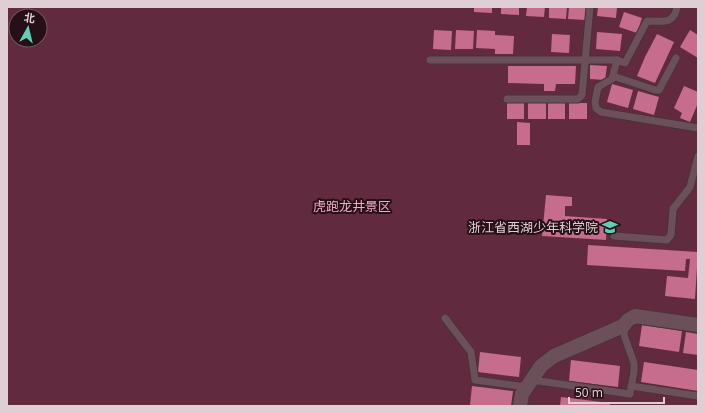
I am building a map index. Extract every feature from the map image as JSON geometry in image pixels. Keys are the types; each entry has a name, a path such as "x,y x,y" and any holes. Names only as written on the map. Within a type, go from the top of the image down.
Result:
{"street":[{"path":"520,406 522,394 541,366 554,356 623,326 634,316 698,325"}],"lane":[{"path":"507,98 578,99 582,95 590,7"},
{"path":"430,60 617,60 625,63 647,21 670,20 675,14 677,7"},
{"path":"613,76 659,90 676,58"},
{"path":"617,60 612,79 598,87 596,108 601,112 698,128"},
{"path":"614,236 667,240 671,235 673,209 690,187 698,156"},
{"path":"445,318 471,352 475,380 630,394 634,363 625,338 623,326"},
{"path":"631,386 698,396"}],"green space":[{"name":"虎跑龙井景区","path":"7,7 698,7 698,406 7,406"}],"building":[{"path":"474,7 492,7 492,13 474,12"},
{"path":"501,7 519,7 519,15 501,14"},
{"path":"527,7 545,7 544,17 526,16"},
{"path":"549,7 567,7 566,19 549,18"},
{"path":"569,7 587,7 586,20 568,19"},
{"path":"598,7 617,7 616,18 597,16"},
{"path":"624,12 642,18 637,33 619,27"},
{"path":"434,30 452,31 451,50 433,49"},
{"path":"456,30 474,31 473,49 455,49"},
{"path":"477,30 495,31 495,35 514,36 513,54 495,54 495,49 476,48"},
{"path":"690,30 698,35 698,58 680,47"},
{"path":"597,32 622,34 620,51 596,49"},
{"path":"552,34 570,35 569,53 551,52"},
{"path":"657,34 674,42 655,83 637,76"},
{"path":"590,65 607,66 605,80 590,79"},
{"path":"508,66 576,66 575,84 556,84 555,91 544,91 544,84 508,83"},
{"path":"612,84 633,90 628,108 607,102"},
{"path":"684,86 698,92 698,103 690,122 680,118 682,113 674,108"},
{"path":"638,91 659,97 654,115 633,109"},
{"path":"507,103 524,103 524,119 507,119"},
{"path":"528,103 546,103 546,119 528,119"},
{"path":"548,103 565,103 565,119 548,119"},
{"path":"569,103 587,103 587,119 569,119"},
{"path":"517,122 530,123 530,145 517,145"},
{"path":"546,195 572,197 572,206 565,206 565,216 607,219 606,240 542,236"},
{"path":"588,245 698,252 695,299 665,296 667,276 688,278 690,259 686,259 685,271 587,265"},
{"path":"642,325 682,331 679,352 639,346"},
{"path":"686,332 698,334 698,355 683,353"},
{"path":"480,352 521,357 519,377 478,372"},
{"path":"571,360 620,366 618,387 569,381"},
{"path":"644,362 698,370 698,391 641,382"},
{"path":"472,386 513,391 511,406 470,405"},
{"path":"561,397 610,403 610,406 560,406"}],"place":[{"name":"浙江省西湖少年科学院","path":"610,227"}]}
